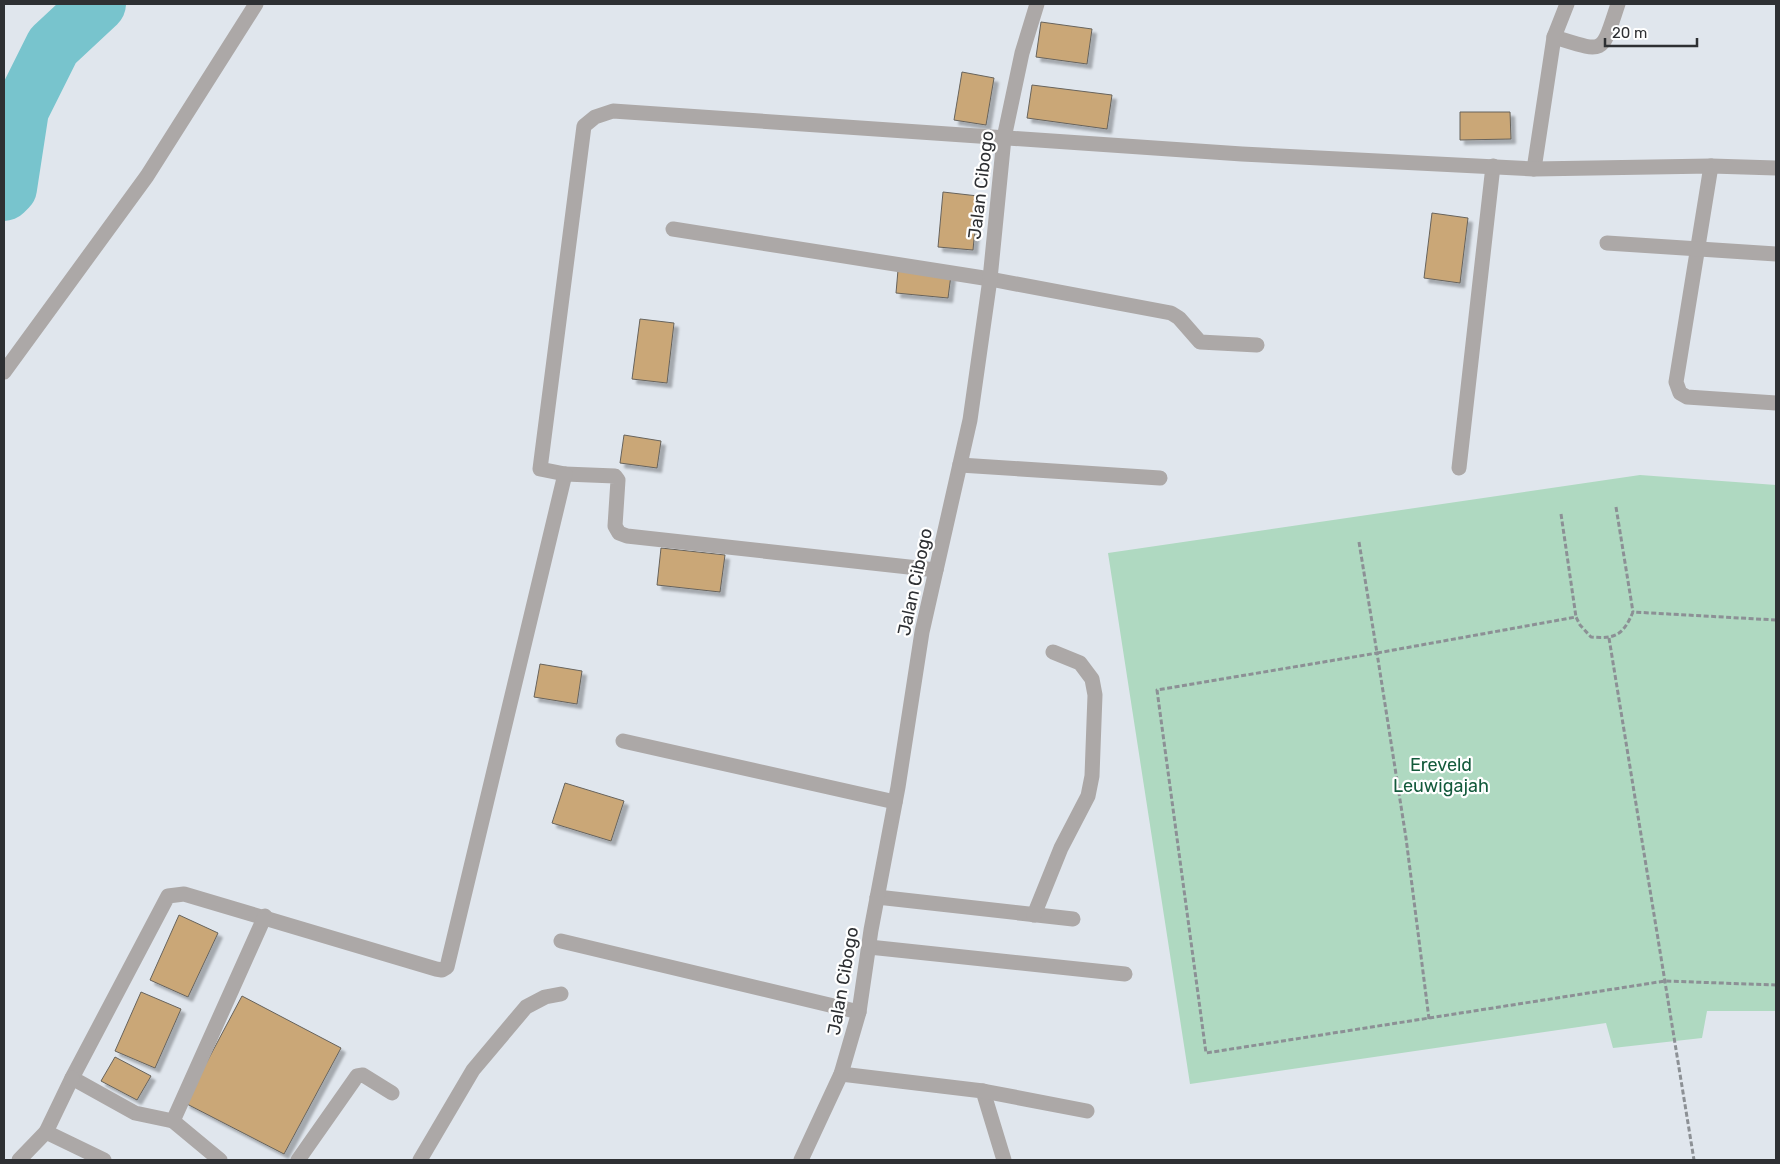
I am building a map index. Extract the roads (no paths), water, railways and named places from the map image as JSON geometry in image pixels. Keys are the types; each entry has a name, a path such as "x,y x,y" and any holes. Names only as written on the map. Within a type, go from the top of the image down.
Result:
{"street":[{"path":"4,372 147,176 256,4"},
{"name":"Jalan Cibogo","path":"801,1160 841,1074 859,1012 868,947 895,802 922,632 960,465 979,368 1004,138 1022,53 1037,4"},
{"path":"1534,169 1554,37 1567,4"},
{"path":"1554,37 1592,48 1600,46 1605,41 1618,4"},
{"path":"936,570 627,536 619,533 614,526 617,478 543,471 539,465 584,126 595,117 613,111 1242,154 1534,169 1711,166 1776,168"},
{"path":"1459,468 1493,166"},
{"path":"1711,166 1676,382 1680,393 1687,397 1776,403"},
{"path":"673,229 990,279 1171,314 1178,318 1197,340 1206,344 1257,345"},
{"path":"1607,242 1697,250 1776,254"},
{"path":"960,465 1160,478"},
{"path":"19,1160 46,1132 72,1078 168,896 184,894 265,916 436,969 442,970 447,967 565,474"},
{"path":"1034,915 1061,848 1088,796 1093,768 1095,695 1092,679 1080,663 1053,652"},
{"path":"623,740 895,802"},
{"path":"877,897 1073,919"},
{"path":"173,1121 265,916"},
{"path":"561,941 859,1012"},
{"path":"868,947 1125,974"},
{"path":"420,1160 472,1070 526,1007 544,997 561,994"},
{"path":"298,1160 357,1076 363,1074 392,1092"},
{"path":"841,1074 984,1091 1087,1111"},
{"path":"72,1078 135,1113 173,1121 220,1160"},
{"path":"984,1091 1004,1160"},
{"path":"46,1132 104,1160"}],"waterway":[{"path":"4,193 9,188 21,110 53,46 98,4"}],"park label":[{"name":"Ereveld Leuwigajah","path":"1441,775"}]}
